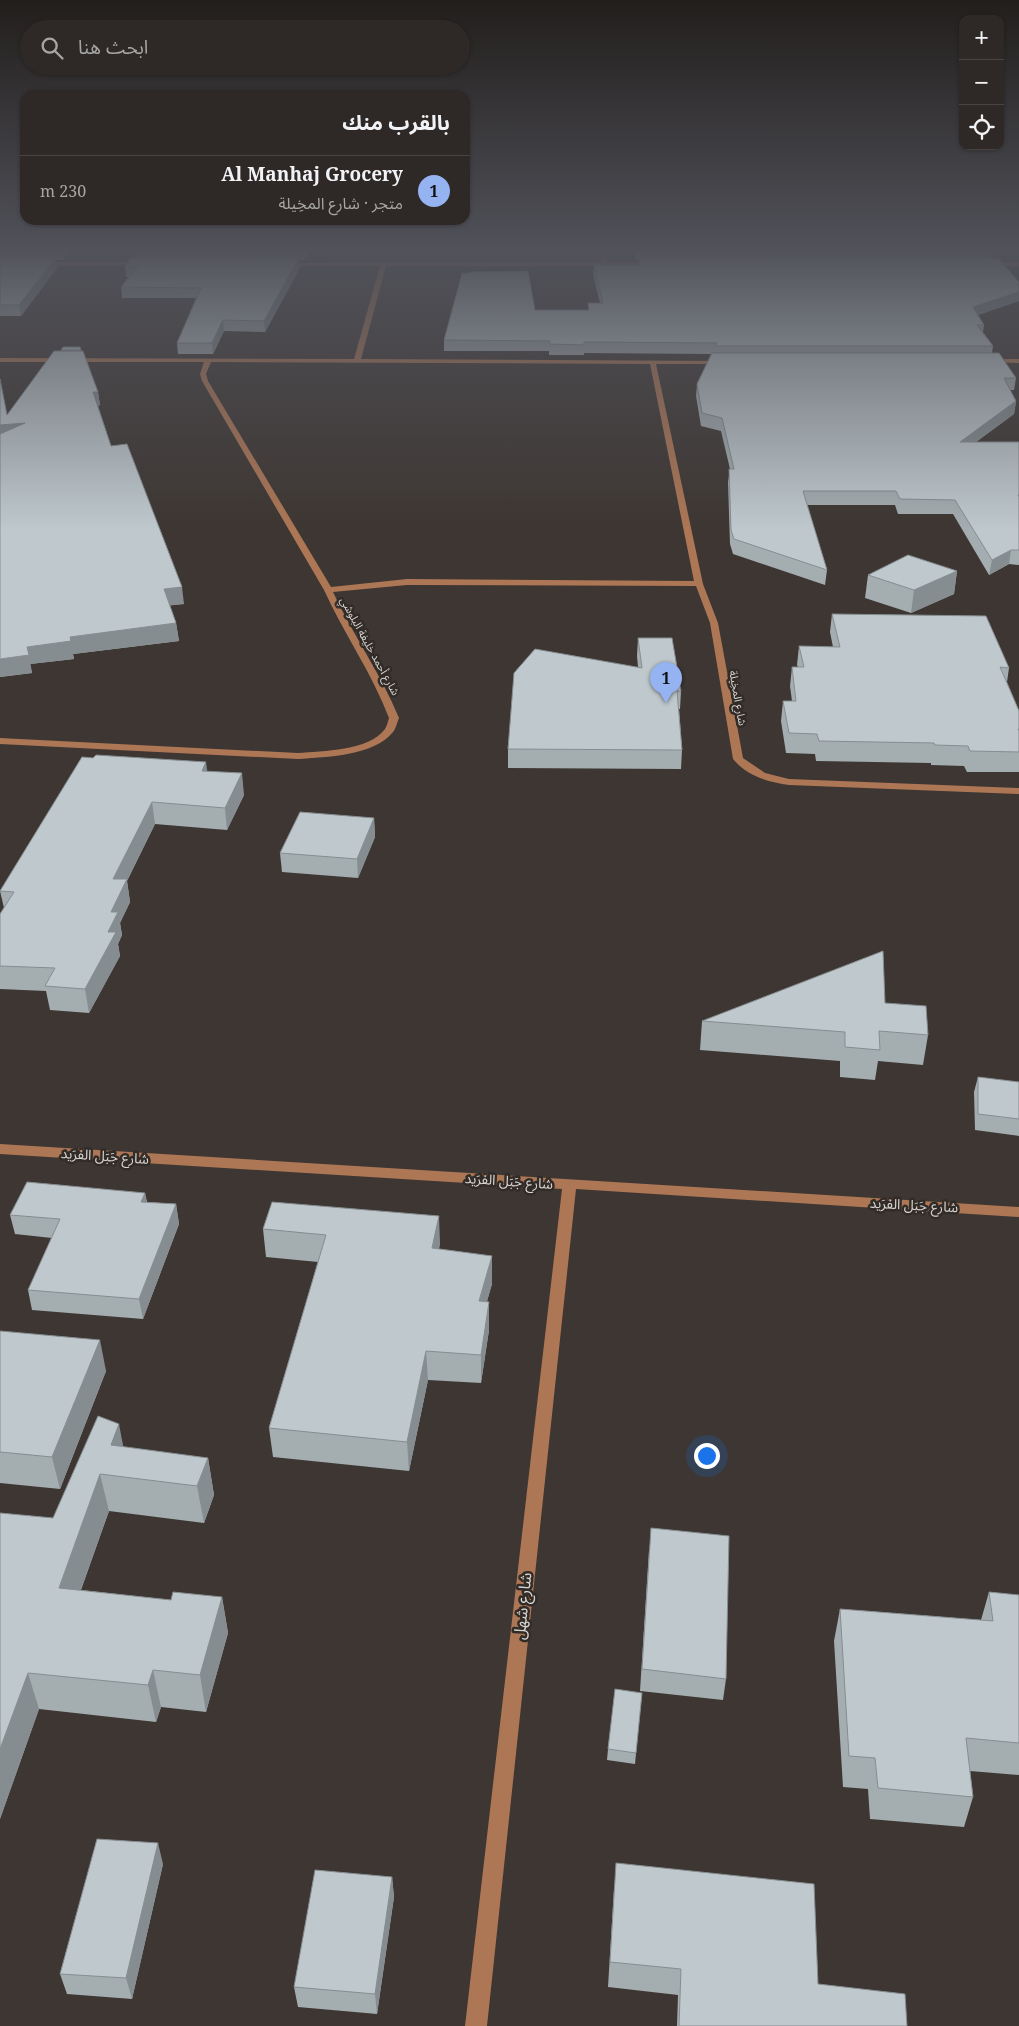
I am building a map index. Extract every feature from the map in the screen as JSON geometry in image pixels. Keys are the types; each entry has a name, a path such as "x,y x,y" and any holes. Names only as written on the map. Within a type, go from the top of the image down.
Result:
{"street":[{"path":"357,361 362,342"},
{"path":"0,360 732,362"},
{"name":"شارع أحمد خليفة البلوشي","path":"0,741 298,756 341,753 369,745 389,731 394,718 384,693 343,622 328,590 204,380 203,374 208,361"},
{"path":"979,361 1019,361"},
{"name":"شارع المخِيلة","path":"652,362 699,584 714,623 738,759 746,767 765,776 789,782 1019,791"},
{"path":"328,590 407,582 699,584"},
{"name":"شارع جَبَل الفرَيد","path":"0,1149 1019,1212"},
{"name":"شارع شهل","path":"476,2026 569,1185"}],"building":[{"path":"178,342 213,342 212,343 177,343"},
{"path":"550,342 990,342 993,346 715,346 717,343 584,342 584,345 549,344"},
{"path":"63,347 80,347 81,350 61,350"},
{"path":"54,351 83,351 98,392 93,392 111,446 127,444 182,587 164,589 176,623 70,637 71,641 27,647 29,655 0,659 0,434 25,423 0,425 0,379 7,415"},
{"path":"712,353 999,353 1016,378 1004,378 1016,401 960,442 1019,442 1019,550 1011,550 992,560 955,500 900,499 896,491 803,491 827,570 734,539 731,530 729,469 734,469 722,418 702,413 697,384"},
{"path":"908,555 957,571 914,590 868,575"},
{"path":"832,614 986,616 1009,668 1000,667 1019,711 1019,752 970,751 968,746 935,745 934,743 819,741 817,734 789,733 783,701 796,701 792,667 804,667 799,646 840,647"},
{"path":"638,638 672,638 681,691 677,691 682,750 508,749 514,673 535,649 642,668"},
{"path":"96,755 206,762 202,771 242,773 225,808 152,802 113,879 127,879 111,912 118,912 108,932 116,932 85,989 45,986 55,968 0,966 0,914 14,892 0,891 82,757 93,758"},
{"path":"300,812 374,818 357,859 280,853"},
{"path":"883,951 885,1003 926,1006 928,1035 879,1031 880,1050 845,1047 845,1032 702,1021"},
{"path":"978,1077 1019,1082 1019,1119 978,1114"},
{"path":"27,1182 145,1193 141,1202 176,1204 139,1299 28,1290 60,1219 10,1215"},
{"path":"272,1202 439,1216 432,1248 492,1256 479,1301 489,1302 481,1355 426,1351 407,1442 269,1428 326,1235 263,1229"},
{"path":"0,1331 100,1340 52,1457 0,1452"},
{"path":"98,1416 119,1424 111,1445 208,1458 197,1486 100,1474 59,1588 171,1600 173,1592 222,1597 200,1675 153,1670 148,1685 28,1673 0,1749 0,1513 53,1518"},
{"path":"651,1528 729,1536 726,1679 642,1669"},
{"path":"989,1592 1019,1595 1019,1743 966,1738 973,1797 878,1788 875,1758 849,1756 840,1609 993,1621"},
{"path":"615,1689 642,1693 636,1753 608,1749"},
{"path":"97,1839 158,1843 126,1978 60,1974"},
{"path":"616,1863 814,1884 818,1984 905,1994 907,2026 679,2026 681,1969 610,1962"},
{"path":"315,1870 392,1877 375,1994 294,1987"}],"place":[{"name":"Al Manhaj Grocery","path":"666,703"}]}
